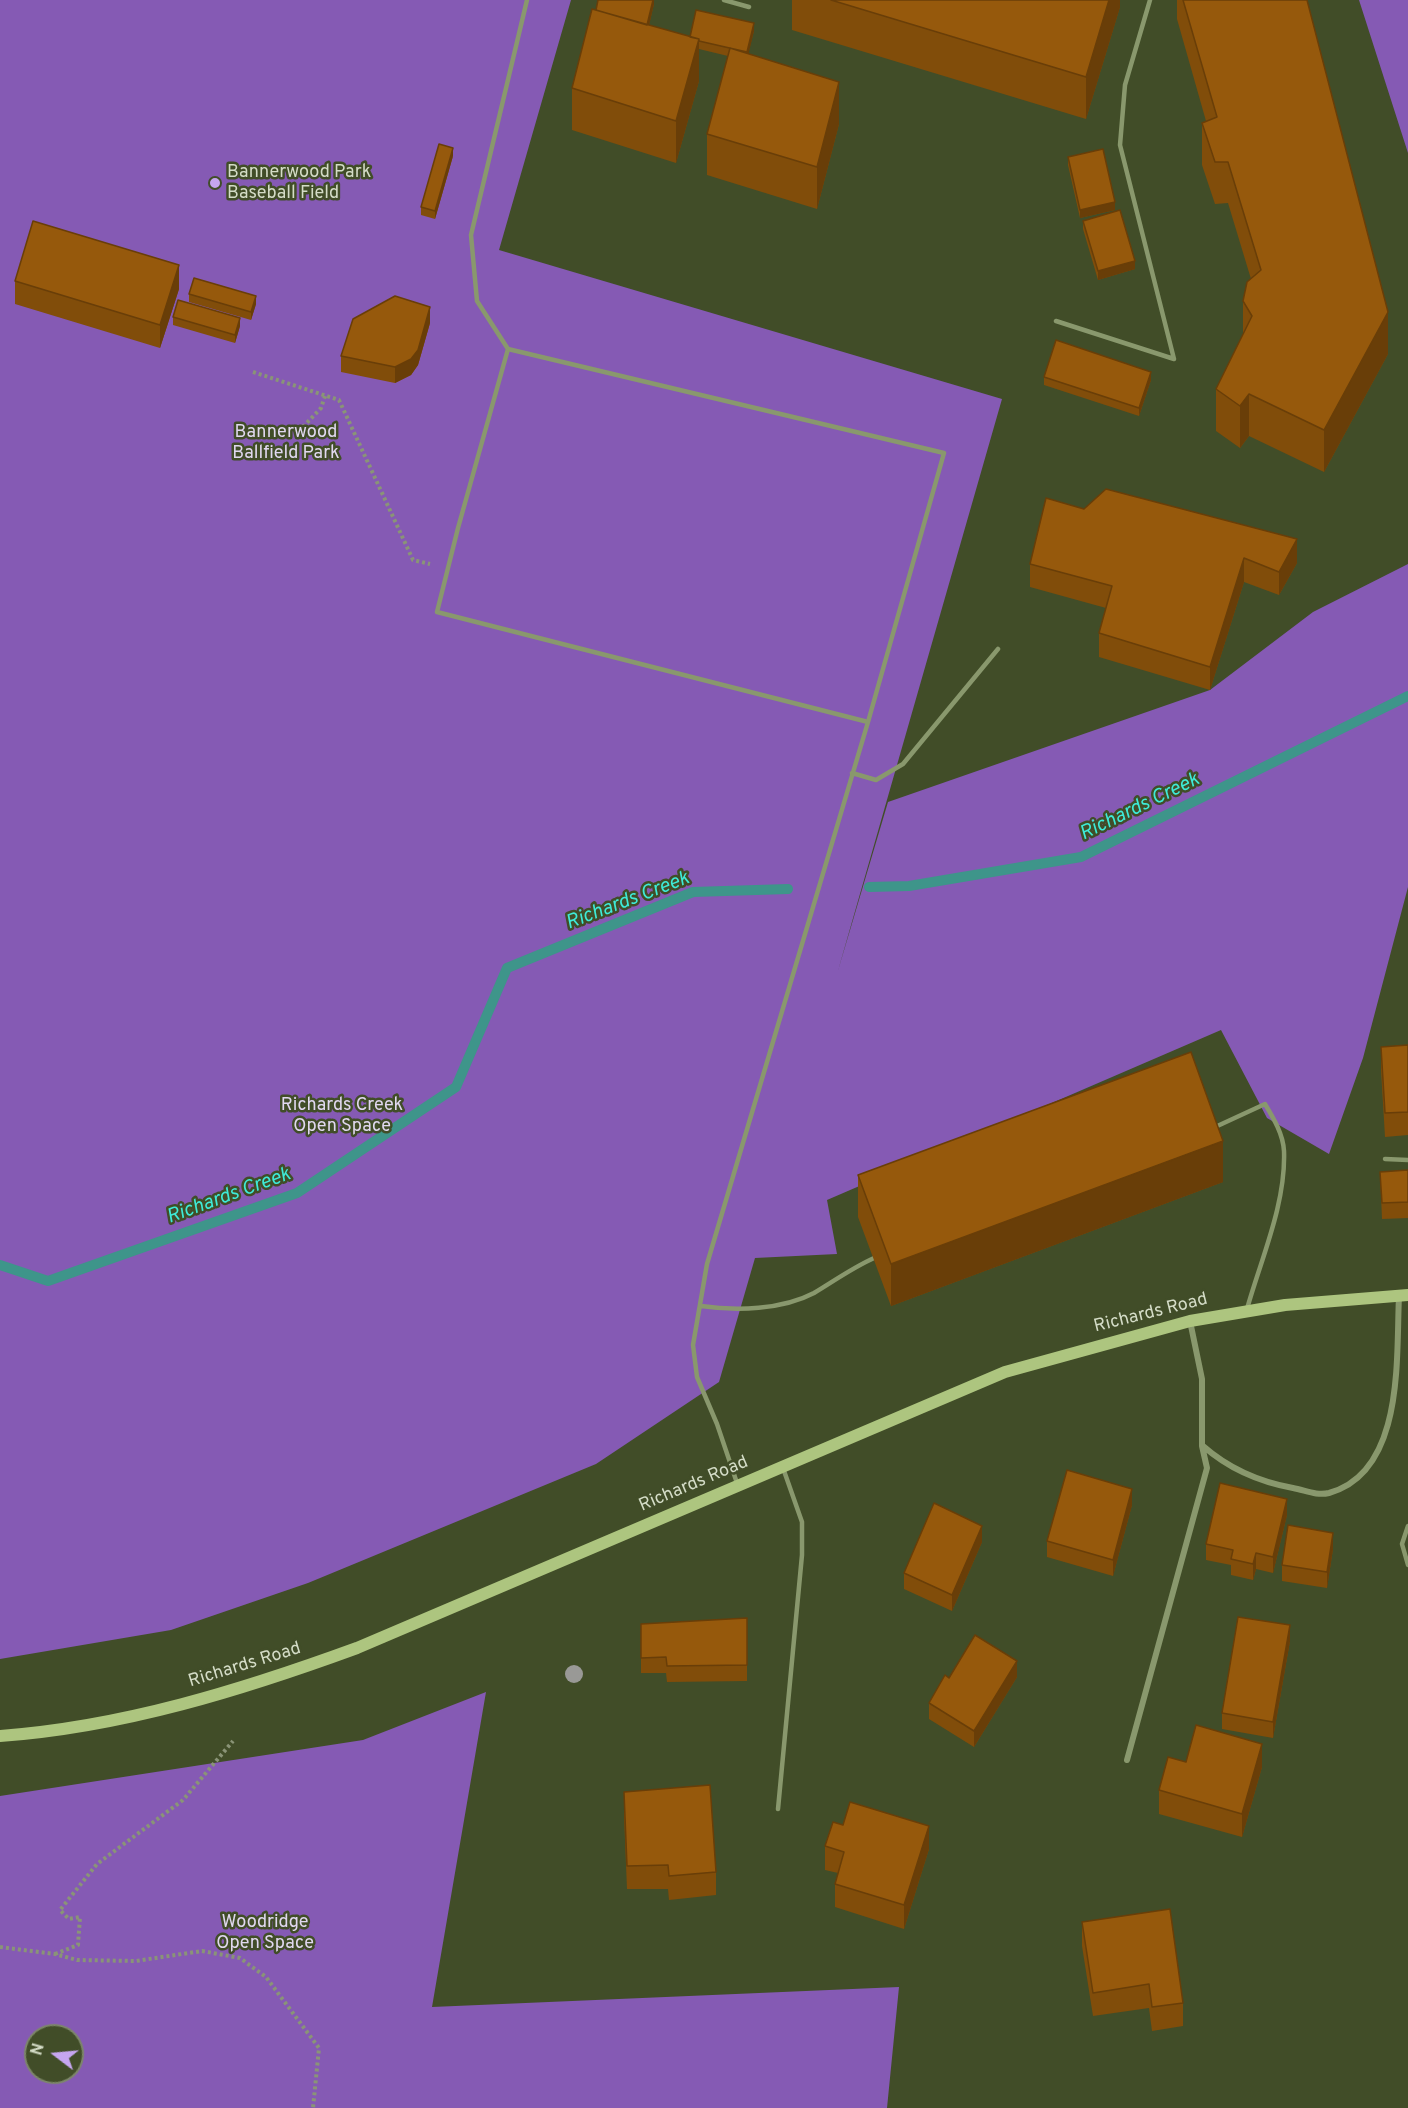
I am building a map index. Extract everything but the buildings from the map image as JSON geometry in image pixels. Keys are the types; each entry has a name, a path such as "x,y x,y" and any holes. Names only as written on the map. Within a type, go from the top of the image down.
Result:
{"main road":[{"name":"Richards Road","path":"0,1736 39,1733 211,1698 288,1673 357,1648 1005,1372 1190,1321 1285,1305 1404,1295"}],"street":[{"path":"1202,1446 1229,1465 1261,1479 1312,1493 1328,1493 1347,1484 1367,1470 1383,1441 1389,1418 1404,1295"},
{"path":"1127,1760 1207,1468 1202,1446 1202,1379 1190,1321"}],"lane":[{"path":"528,0 471,235 477,301 508,349 944,453 868,722 707,1264 693,1345 697,1377 717,1424 738,1486"},
{"path":"724,0 749,7"},
{"path":"1056,321 1174,359 1120,145 1120,114 1125,85 1150,0"},
{"path":"508,349 437,612 868,722"},
{"path":"852,773 876,780 903,764 998,649"},
{"path":"1205,1132 1265,1104 1277,1124 1284,1150 1280,1199 1246,1312"},
{"path":"1385,1159 1408,1160"},
{"path":"701,1306 729,1310 760,1308 791,1300 812,1294 849,1269 874,1258"},
{"path":"778,1809 802,1555 802,1522 783,1467"},
{"path":"1408,1526 1402,1544 1408,1565"}],"path":[{"path":"253,372 339,400 414,560 448,569"},
{"path":"303,428 321,408 325,396"},
{"path":"55,1954 78,1945 80,1917 69,1919 60,1910 97,1864 183,1800 233,1741"},
{"path":"0,1947 55,1954 77,1960 136,1961 202,1952 240,1958 266,1977 319,2048 313,2108"}],"green space":[{"path":"0,0 571,0 499,250 1002,399 837,974 888,802 1210,690 1313,612 1408,564 1408,887 1363,1058 1329,1154 1267,1118 1221,1030 827,1200 837,1254 755,1258 719,1382 596,1464 308,1583 171,1630 0,1659"},
{"path":"1359,0 1408,0 1408,153"},
{"name":"Woodridge Open Space","path":"486,1692 432,2007 899,1987 887,2108 0,2108 0,1796 363,1740"}],"waterway":[{"name":"Richards Creek","path":"869,887 909,886 1081,857 1408,696"},
{"name":"Richards Creek","path":"0,1265 48,1281 297,1193 456,1087 507,968 693,892 788,889"}],"place":[{"name":"Bannerwood Park Baseball Field","path":"215,183"}],"park label":[{"name":"Bannerwood Ballfield Park","path":"286,443"},
{"name":"Richards Creek Open Space","path":"342,1116"}]}
